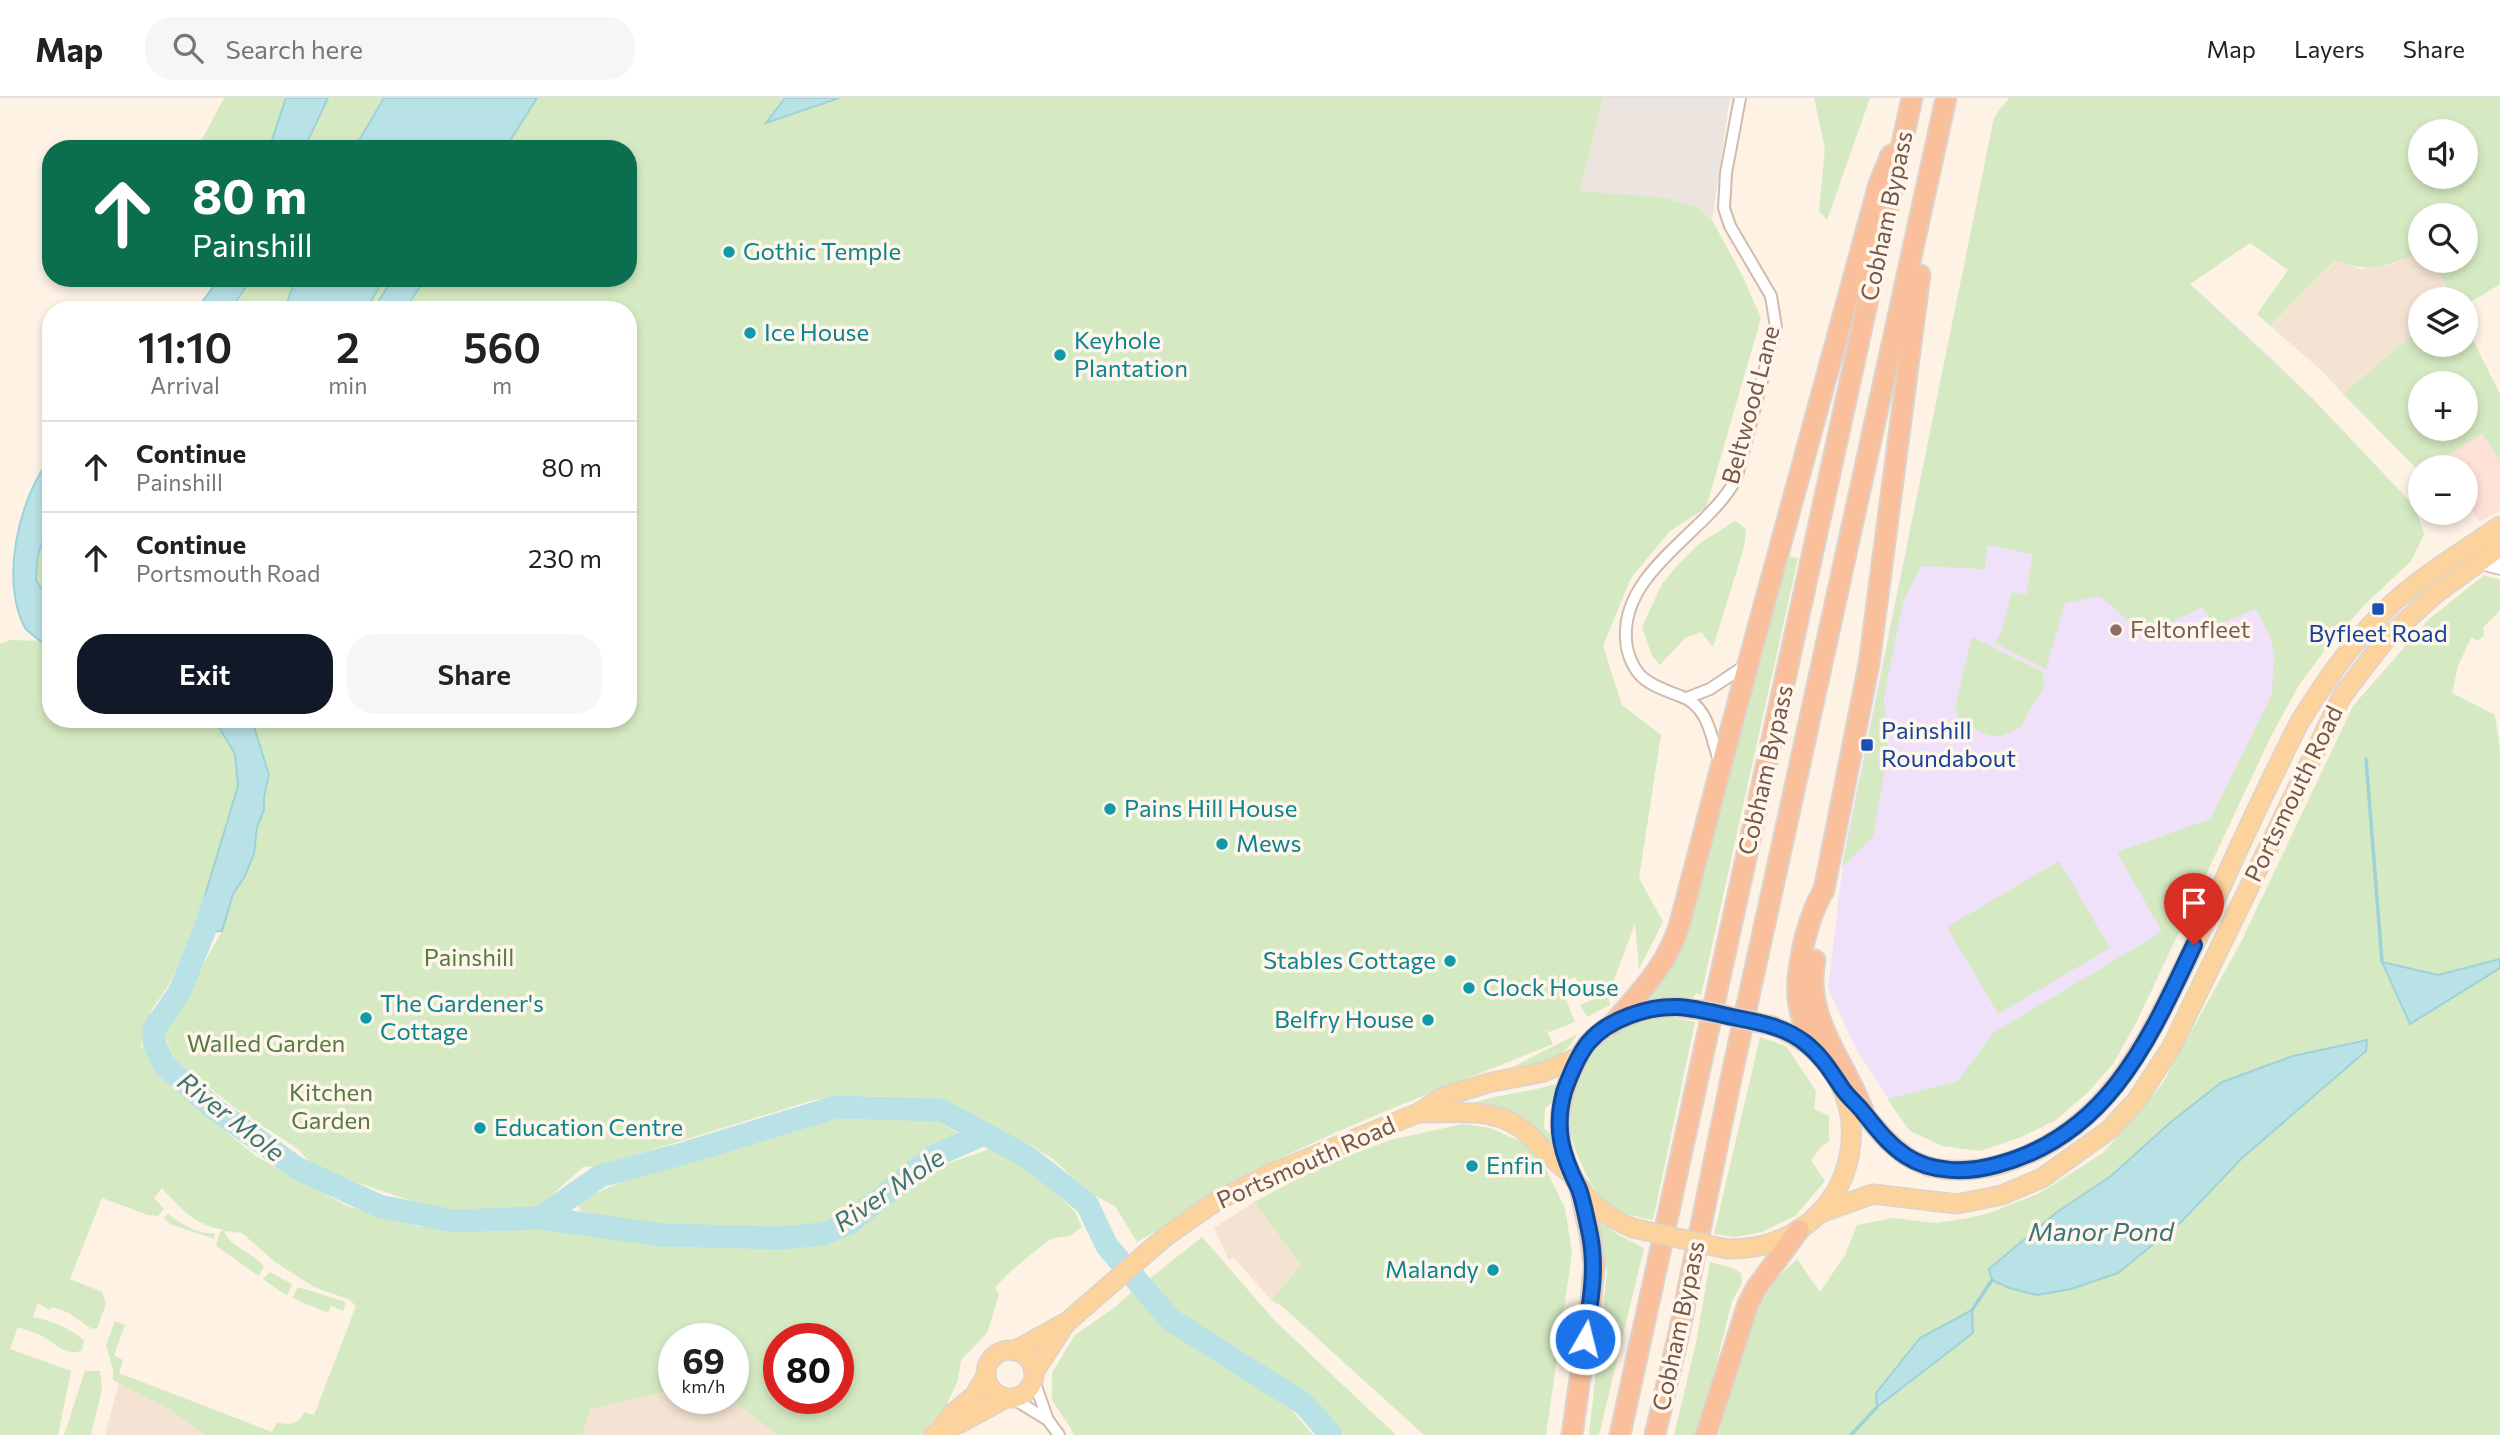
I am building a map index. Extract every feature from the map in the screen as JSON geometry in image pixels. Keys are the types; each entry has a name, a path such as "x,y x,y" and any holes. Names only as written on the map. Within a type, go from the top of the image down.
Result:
{"highway":[{"path":"1864,1113 1857,1094 1820,1024 1813,997 1812,975 1822,925 1824,890 1869,664 1936,149 1946,98"},
{"path":"1612,1025 1656,974 1674,944 1879,184 1911,102"},
{"name":"Cobham Bypass","path":"1620,1435 1911,102"},
{"name":"Cobham Bypass","path":"1656,1435 1733,1069 1936,149"},
{"path":"1824,890 1814,906 1799,974 1800,1011 1824,1060"},
{"path":"1572,1435 1594,1265 1590,1234 1575,1181"},
{"path":"1706,1435 1748,1304 1756,1287 1799,1230"}],"main road":[{"path":"2492,554 2500,526"},
{"name":"Portsmouth Road","path":"1820,1213 1873,1194 1957,1205 2002,1195 2042,1178 2109,1130 2136,1101 2171,1048 2342,696 2385,640 2434,596 2492,554"},
{"name":"Portsmouth Road","path":"1843,1090 1886,1141 1911,1159 1935,1167 1957,1170 1977,1170 2022,1158 2067,1132 2089,1115 2115,1086 2152,1033 2226,880 2243,836 2301,721 2349,649 2397,599 2492,554"},
{"path":"1676,1007 1699,1009 1773,1026 1794,1035 1824,1060 1843,1090 1851,1128 1850,1150 1844,1174 1828,1206 1799,1230 1773,1244 1758,1248 1727,1249 1633,1228 1602,1210 1575,1181 1562,1147 1560,1116 1564,1092 1580,1056 1593,1037 1612,1025 1644,1012 1676,1007"},
{"name":"Portsmouth Road","path":"1014,1350 1066,1323 1165,1237 1197,1213 1251,1183 1419,1112 1443,1097 1488,1083 1544,1072 1580,1056"},
{"name":"Portsmouth Road","path":"1419,1112 1469,1111 1500,1118 1529,1134 1575,1181"},
{"name":"Portsmouth Road","path":"1033,1375 1066,1323"},
{"path":"1014,1350 1025,1356 1033,1375 1023,1394 935,1433 953,1413 974,1396 986,1376 988,1364 996,1354 1014,1350"},
{"path":"986,1376 990,1388 1009,1398"}],"street":[{"name":"Beltwood Lane","path":"1687,698 1657,687 1639,674 1628,653 1625,631 1640,588 1651,572 1723,499 1736,479 1776,327 1771,296 1730,226 1724,208 1726,173 1740,98"},
{"path":"1721,771 1706,719 1700,709 1687,698 1710,689 1748,664"},
{"path":"1033,1375 1048,1420 1059,1435"},
{"path":"1009,1398 1048,1420"}],"shaded area":[{"path":"1603,98 1730,98 1712,220 1698,208 1580,192"},
{"name":"Feltonfleet","path":"2002,105 2011,120 2271,358 2408,500 2408,525 2421,525 2424,534 2411,561 2363,606 2299,685 2272,734 2137,1021 2113,1064 2087,1093 2056,1120 2021,1137 1980,1151 1943,1146 1910,1131 1857,1051 1828,988 1845,847 1994,118"},
{"path":"2408,258 2408,273 2439,273 2446,287 2408,287 2408,338 2343,394 2321,370 2270,326 2336,261 2361,269 2387,266"},
{"path":"2482,434 2500,460 2500,510 2480,522 2478,455 2448,455 2471,441 2478,441 2478,436"},
{"path":"1254,1202 1301,1265 1271,1300 1234,1258 1229,1260 1214,1228"},
{"path":"119,1382 171,1410 204,1435 105,1435"},
{"path":"658,1394 658,1414 749,1413 778,1435 583,1435 590,1409"}],"green space":[{"path":"224,98 286,98 272,140 202,140"},
{"name":"Painshill","path":"328,98 1603,98 1580,191 1666,198 1698,208 1712,220 1742,275 1761,318 1706,508 1670,531 1631,578 1603,646 1622,705 1661,735 1639,878 1663,922 1639,969 1635,924 1608,995 1610,1005 1587,1017 1580,1005 1605,994 1600,983 1583,992 1575,977 1560,984 1575,1022 1549,1032 1546,1029 1553,1044 1398,1106 1282,1157 1231,1184 1137,1242 1115,1206 1088,1192 1053,1159 944,1099 862,1096 814,1100 599,1166 583,1167 533,1212 451,1214 316,1169 298,1149 234,1107 174,1059 164,1034 222,931 233,894 245,876 254,854 269,775 254,728 637,728 637,301 236,301 246,287 637,287 637,140 308,140"},
{"path":"1814,98 1870,98 1827,220 1819,211 1825,148"},
{"path":"2009,98 2500,98 2500,284 2478,298 2478,287 2447,287 2439,273 2478,273 2478,203 2408,203 2408,257 2366,268 2335,261 2270,326 2257,314 2288,270 2250,243 2190,284 2312,398 2408,500 2408,525 2421,525 2424,534 2411,561 2363,606 2299,685 2272,734 2137,1021 2113,1064 2087,1093 2056,1120 2021,1137 1980,1151 1943,1146 1910,1131 1887,1099 1958,1081 1993,1033 2162,932 2117,852 2210,819 2272,694 2274,654 2270,636 2256,609 2214,626 2202,607 2145,636 2100,596 2065,603 2046,669 1995,643 2001,632 2012,592 2026,595 2033,554 1987,545 1985,569 1921,566 1903,602 1884,697 1888,753 1873,837 1842,867 1994,118"},
{"path":"2408,338 2408,357 2478,357 2478,350 2500,394 2500,460 2482,434 2478,436 2478,371 2408,371 2408,441 2471,441 2448,455 2408,455 2408,460 2343,394"},
{"path":"1735,521 1746,529 1744,547 1713,647 1701,632 1685,638 1660,665 1652,656 1642,627 1662,584 1700,543"},
{"path":"42,544 42,590 36,580"},
{"path":"1788,556 1798,558 1701,995 1696,993 1693,998 1669,998 1640,1003 1663,983 1683,944"},
{"path":"2484,575 2500,580 2500,610 2483,628 2484,635 2478,641 2471,638 2458,666 2452,693 2495,715 2500,750 2500,1435 1719,1435 1747,1330 1774,1281 1797,1259 1820,1292 1845,1255 1857,1225 1893,1218 1935,1223 1992,1212 2040,1193 2103,1153 2162,1084 2240,944 2353,706 2428,620","holes":["2366,1052 2242,1158 2182,1221 1992,1280 1989,1269 2057,1212 2111,1176 2172,1121 2222,1082"]},
{"path":"1972,637 2043,672 2044,686 2020,728 2000,736 1989,735 1960,723 1955,707"},
{"path":"10,640 42,642 42,728 219,728 235,754 238,786 197,922 169,985 152,1009 141,1046 171,1087 257,1157 347,1206 420,1227 529,1228 742,1247 827,1242 841,1238 893,1196 913,1188 936,1167 993,1148 999,1149 1040,1177 1075,1212 1082,1227 1070,1236 1049,1240 995,1287 999,1295 987,1333 961,1360 958,1380 946,1406 920,1435 778,1435 749,1413 749,1323 658,1323 658,1394 590,1409 583,1435 204,1435 171,1410 113,1380 106,1345 115,1321 125,1325 114,1355 123,1360 119,1373 272,1432 277,1422 293,1423 305,1412 314,1415 356,1306 350,1300 314,1287 275,1262 242,1233 224,1231 231,1241 264,1266 259,1276 216,1246 220,1232 224,1230 197,1220 162,1188 154,1198 164,1209 158,1216 148,1215 102,1198 70,1279 102,1292 106,1304 97,1328 92,1329 69,1313 53,1307 49,1310 38,1303 33,1317 60,1325 79,1336 84,1340 82,1350 66,1351 40,1335 18,1327 10,1349 71,1371 58,1435 0,1435 0,644"},
{"path":"2059,861 2110,948 1998,1014 1947,927"},
{"path":"1655,1014 1695,1022 1653,1220 1621,1211 1604,1201 1582,1164 1570,1132 1569,1116 1579,1083 1599,1045 1618,1031"},
{"path":"1577,1034 1571,1044 1556,1057 1538,1064 1507,1070"},
{"path":"1760,1037 1786,1046 1816,1091 1814,1109 1829,1116 1829,1141 1811,1160 1825,1181 1795,1216 1762,1232 1735,1237 1714,1234"},
{"path":"1563,1081 1557,1097 1545,1109 1544,1128 1553,1137 1554,1151 1468,1105 1540,1088"},
{"path":"846,1116 937,1121 959,1134 914,1159 852,1213 821,1225 752,1231 672,1229 603,1219 580,1211 578,1203 585,1198 648,1170"},
{"path":"1463,1124 1490,1128 1524,1143 1543,1163 1565,1208 1572,1253 1546,1435 1424,1435 1283,1307 1271,1300 1301,1265 1254,1202 1322,1166 1390,1140"},
{"path":"168,1214 196,1231 215,1233 214,1239 170,1224 164,1218"},
{"path":"1592,1216 1617,1234 1644,1248 1599,1435 1589,1435 1607,1272"},
{"path":"1202,1237 1275,1321 1396,1435 1344,1435 1304,1392 1178,1314 1149,1279"},
{"path":"1710,1262 1741,1273 1742,1284 1732,1301 1695,1435 1674,1435 1696,1343"},
{"path":"270,1272 292,1284 287,1296 263,1279"},
{"path":"298,1287 346,1302 343,1311 331,1306 328,1313 292,1298"},
{"path":"1135,1289 1171,1333 1290,1408 1313,1435 1075,1435 1052,1400 1052,1373 1075,1335 1114,1308"},
{"path":"85,1371 100,1371 102,1389 91,1435 64,1435"}],"water":[{"path":"286,98 328,98 308,140 272,140"},
{"path":"384,98 537,98 511,140 359,140"},
{"path":"785,98 839,98 766,123"},
{"path":"213,287 246,287 236,301 203,301"},
{"path":"293,287 379,287 371,301 287,301"},
{"path":"387,287 420,287 410,301 379,301"},
{"path":"42,470 42,544 36,580 42,590 42,642 25,628 14,588 16,541 22,517"},
{"path":"219,728 254,728 269,775 264,810 257,827 254,854 245,876 233,894 222,931 204,932 197,922 238,786 235,754"},
{"path":"2500,959 2500,968 2410,1024 2382,962 2438,975"},
{"name":"Manor Pond","path":"2367,1040 2366,1051 2242,1158 2182,1221 2118,1273 2071,1289 2037,1295 2009,1288 1992,1280 1989,1269 2057,1212 2111,1176 2172,1121 2222,1082 2293,1056"},
{"path":"1972,1310 1973,1333 1877,1407 1876,1393 1920,1338"}],"waterway":[{"path":"2366,759 2382,962"},
{"name":"River Mole","path":"213,904 179,993 154,1029 154,1043 164,1065 216,1110 297,1168 379,1206 453,1221 540,1218 663,1235 782,1238 822,1234 848,1224 932,1157 984,1134"},
{"name":"River Mole","path":"540,1218 600,1176 836,1107 941,1110 1029,1158 1087,1204 1107,1246 1171,1320 1304,1404 1331,1435"},
{"path":"1972,1310 1992,1280"},
{"path":"1851,1435 1877,1407"}],"place":[{"name":"Gothic Temple","path":"729,252"},
{"name":"Ice House","path":"750,333"},
{"name":"Keyhole Plantation","path":"1060,355"},
{"name":"Byfleet Road","path":"2378,609"},
{"name":"Feltonfleet","path":"2116,630"},
{"name":"Painshill Roundabout","path":"1867,745"},
{"name":"Pains Hill House","path":"1110,809"},
{"name":"Mews","path":"1222,844"},
{"name":"Stables Cottage","path":"1450,961"},
{"name":"Clock House","path":"1469,988"},
{"name":"The Gardener's Cottage","path":"366,1018"},
{"name":"Belfry House","path":"1428,1020"},
{"name":"Education Centre","path":"480,1128"},
{"name":"Enfin","path":"1472,1166"},
{"name":"Malandy","path":"1493,1270"}],"route":[{"path":"1585,1339 1594,1265 1580,1189 1570,1173 1562,1147 1560,1116 1564,1092 1573,1069 1593,1037 1635,1014 1664,1007 1691,1008 1773,1026 1794,1035 1824,1060 1843,1090 1873,1126 1886,1141 1902,1153 1916,1162 1935,1167 1977,1170 2022,1158 2067,1132 2089,1115 2141,1052 2194,945"}],"park label":[{"name":"Walled Garden","path":"266,1044"},
{"name":"Kitchen Garden","path":"331,1107"}]}
